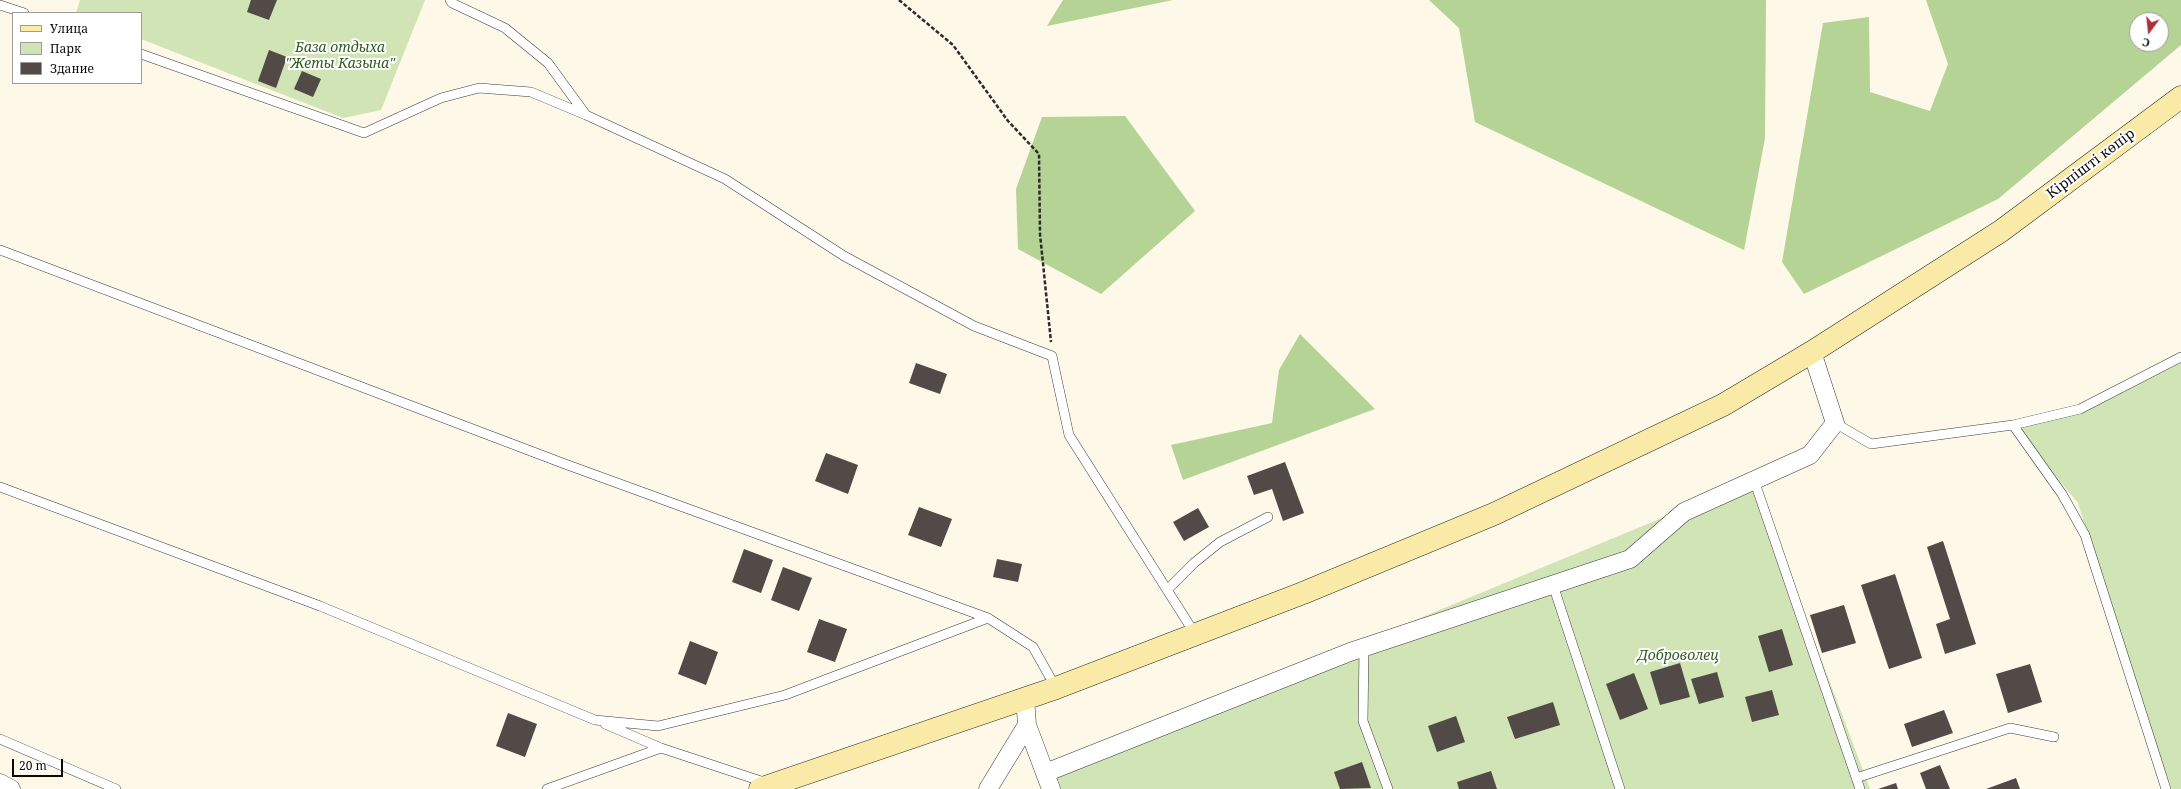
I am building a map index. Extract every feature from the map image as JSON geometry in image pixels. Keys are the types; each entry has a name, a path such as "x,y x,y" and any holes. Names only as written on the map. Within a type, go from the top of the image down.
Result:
{"main road":[{"name":"Кірпішті көпір","path":"766,787 1056,688 1303,593 1494,514 1723,405 1812,352 2001,231 2181,97"}],"street":[{"path":"1025,698 1027,725 1048,781 1364,647 1630,559 1684,512 1810,455 1835,423 1812,352"},
{"path":"988,789 1027,725"},
{"path":"0,784 12,789"}],"lane":[{"path":"450,0 452,3 505,28 548,63 586,115"},
{"path":"0,5 21,12"},
{"path":"142,54 364,133 441,98 479,88 531,92 586,115 725,179 844,256 974,326 1052,356 1069,435 1196,634"},
{"path":"0,250 564,464 988,618 1033,648 1056,688"},
{"path":"1835,423 1871,444 2013,425 2080,409 2181,357"},
{"path":"2013,425 2062,494 2085,535 2158,770 2166,789"},
{"path":"1754,480 1860,789"},
{"path":"0,487 320,606 661,748 766,787"},
{"path":"1167,590 1194,563 1220,542 1268,517"},
{"path":"1552,585 1620,789"},
{"path":"595,720 658,726 785,695 988,618"},
{"path":"1364,647 1363,720 1388,789"},
{"path":"1856,778 2010,728 2054,737"},
{"path":"0,739 116,789"},
{"path":"547,789 661,748"}],"path":[{"path":"899,0 953,45 1008,121 1039,154 1040,234 1052,356"}],"green space":[{"name":"База отдыха \"Жеты Казына\"","path":"80,0 425,0 381,110 343,118 142,39 142,12 76,12"},
{"path":"1063,0 1173,0 1047,26"},
{"path":"1429,0 1766,0 1765,138 1744,250 1475,122 1459,28"},
{"path":"1926,0 2181,0 2181,45 1998,199 1804,294 1782,262 1823,23 1869,17 1870,92 1930,111 1948,64"},
{"path":"1125,116 1195,211 1101,294 1018,249 1016,189 1042,117"},
{"path":"1300,334 1375,409 1183,480 1171,445 1272,423 1279,370"},
{"path":"2181,357 2181,789 2172,789 2132,680 2078,503 2013,425 2080,409"},
{"name":"Доброволец","path":"1754,480 1870,789 1054,789 1045,773"}],"building":[{"path":"251,0 277,0 269,20 247,12"},
{"path":"269,50 287,57 276,88 258,81"},
{"path":"302,71 321,79 313,97 294,89"},
{"path":"916,363 947,374 940,394 909,383"},
{"path":"826,453 858,465 848,494 815,481"},
{"path":"1285,462 1304,513 1283,521 1272,489 1254,495 1247,476"},
{"path":"919,507 952,519 941,547 908,535"},
{"path":"1198,508 1209,527 1184,541 1173,522"},
{"path":"1943,541 1976,644 1945,654 1936,624 1950,619 1927,547"},
{"path":"744,549 773,560 761,593 732,582"},
{"path":"997,559 1022,564 1018,582 993,577"},
{"path":"783,567 812,578 799,611 771,600"},
{"path":"1895,574 1922,658 1889,669 1861,585"},
{"path":"1844,605 1856,643 1822,653 1810,615"},
{"path":"819,619 847,629 835,662 807,652"},
{"path":"1782,629 1793,665 1769,672 1758,636"},
{"path":"690,641 718,652 706,685 678,674"},
{"path":"1680,663 1690,697 1660,705 1650,672"},
{"path":"2030,664 2042,702 2008,713 1996,674"},
{"path":"1717,672 1724,697 1699,704 1691,679"},
{"path":"1634,673 1648,709 1620,720 1606,684"},
{"path":"1772,690 1779,715 1752,722 1745,697"},
{"path":"1553,702 1560,725 1515,739 1507,717"},
{"path":"1944,710 1953,733 1912,747 1904,724"},
{"path":"508,713 537,724 525,757 496,746"},
{"path":"1456,716 1465,742 1437,752 1428,726"},
{"path":"1362,762 1371,788 1340,789 1334,772"},
{"path":"1940,765 1950,789 1926,789 1920,773"},
{"path":"1491,771 1497,789 1459,789 1457,782"},
{"path":"2016,778 2020,789 1986,789"},
{"path":"1896,783 1898,789 1878,789"}]}
